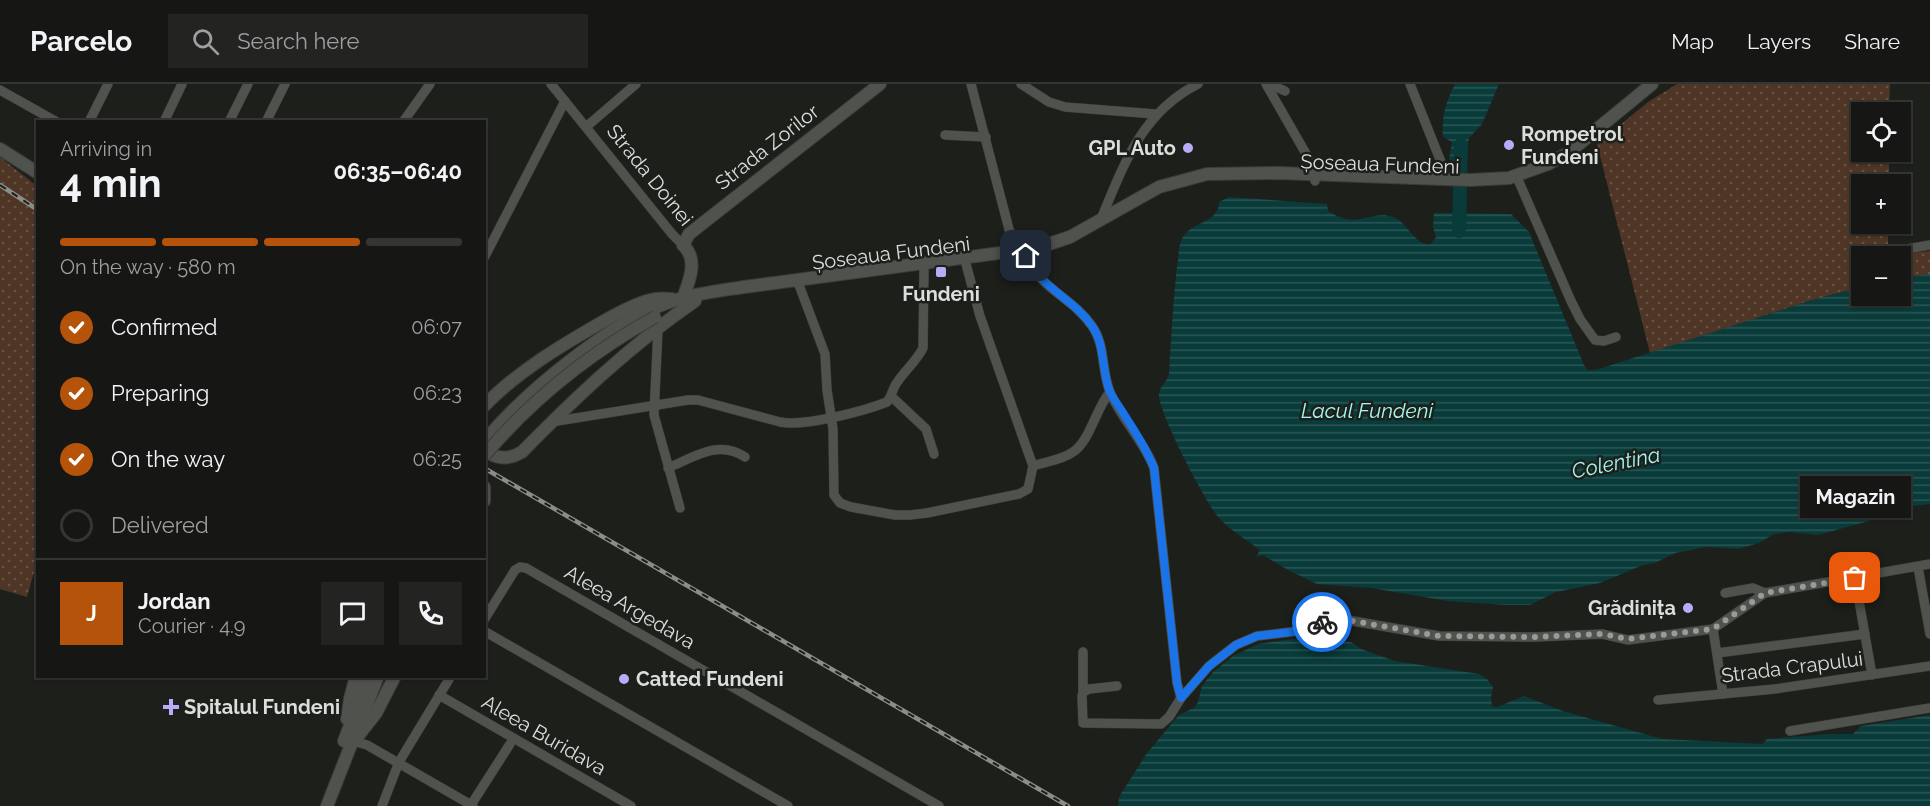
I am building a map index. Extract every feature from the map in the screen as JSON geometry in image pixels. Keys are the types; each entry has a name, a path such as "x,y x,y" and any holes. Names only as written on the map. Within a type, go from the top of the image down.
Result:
{"main road":[{"name":"Strada Zorilor","path":"683,245 691,231 880,84"},
{"name":"Șoseaua Fundeni","path":"1496,183 1525,173 1568,153 1652,84"},
{"name":"Șoseaua Fundeni","path":"486,440 504,420 563,366 603,338 654,319 685,300 744,287 1052,250 1070,243 1153,195 1183,184 1224,178 1519,182 1553,169 1575,157 1664,84"},
{"path":"0,149 36,172"},
{"name":"Șoseaua Fundeni","path":"486,404 508,385 569,341 619,313 652,299 685,300 966,264 1020,254 1060,242 1150,190 1192,177 1230,172 1314,178"},
{"name":"Strada Doinei","path":"683,245 691,254 692,264 685,300"},
{"name":"Șoseaua Fundeni","path":"486,454 511,426 571,372 610,343 685,300"},
{"name":"Șoseaua Fundeni","path":"486,452 501,458 515,456 654,319"},
{"path":"327,806 349,740 349,705 356,678"},
{"path":"356,723 368,678"},
{"path":"319,806 377,678"},
{"path":"349,740 376,713 394,678"}],"street":[{"path":"90,120 108,84"},
{"path":"165,120 182,84"},
{"path":"230,120 248,84"},
{"path":"267,120 285,84"},
{"path":"404,120 430,84"},
{"name":"Strada Doinei","path":"551,84 683,245"},
{"path":"586,127 636,84"},
{"path":"971,84 1020,254 1042,281 1091,324 1102,348 1110,392 1149,455 1154,468 1177,683 1181,698"},
{"path":"1021,84 1049,102 1065,107 1115,113 1155,114"},
{"path":"1101,219 1138,140 1155,114 1198,84"},
{"path":"1267,84 1285,91"},
{"path":"1267,84 1309,159 1314,178"},
{"path":"1410,84 1443,167 1445,182"},
{"path":"0,90 53,120"},
{"path":"486,254 565,101"},
{"path":"945,135 986,137"},
{"path":"1519,182 1580,319 1595,340 1616,337"},
{"path":"1911,248 1930,245"},
{"path":"799,285 823,345 834,447 834,495 840,503 851,507 896,515 910,515 1019,494 1024,492 1030,484 1033,466 980,316 966,264"},
{"path":"551,422 653,404 698,400 786,423 831,417 887,402 892,397 895,386 919,356 922,348 924,268"},
{"path":"654,319 653,404 657,431 680,507"},
{"path":"1033,466 1067,455 1077,449 1110,392"},
{"path":"892,397 926,429 934,454"},
{"path":"668,468 716,448 731,450 745,457"},
{"path":"1083,652 1082,721 1086,725 1161,724 1209,666 1236,645 1257,636 1315,629 1330,617 1439,636 1536,637 1602,634 1628,639 1713,629 1765,593 1930,564"},
{"name":"Aleea Argedava","path":"486,617 515,570 520,567 526,568 939,806"},
{"path":"1918,567 1930,634"},
{"path":"1855,578 1872,675"},
{"path":"1725,592 1753,588 1765,593"},
{"path":"1713,629 1723,694"},
{"path":"486,632 788,806"},
{"path":"1717,653 1865,634"},
{"name":"Strada Crapului","path":"1658,700 1775,689 1930,666"},
{"path":"382,806 399,762 450,678"},
{"path":"1083,692 1089,689 1117,686"},
{"name":"Aleea Buridava","path":"439,695 631,806"},
{"path":"1790,731 1930,708"},
{"path":"349,740 367,745 472,805 510,744"}],"shaded area":[{"path":"1677,84 1890,84 1889,102 1851,102 1851,162 1889,162 1889,174 1851,174 1851,234 1888,234 1888,246 1851,246 1851,290 1809,301 1650,353 1597,144 1648,102"},
{"path":"0,157 36,185 36,565 27,597 0,589"},
{"path":"1930,251 1930,274 1911,277 1911,253"}],"water":[{"path":"1455,84 1499,84 1482,124 1469,138 1465,163 1449,160 1452,142 1443,137 1445,110"},
{"name":"Lacul Fundeni","path":"1229,197 1327,204 1328,211 1339,217 1356,220 1385,215 1398,220 1420,242 1425,244 1431,244 1436,237 1433,227 1434,213 1511,214 1529,232 1588,370 1596,370 1809,301 1851,290 1851,306 1911,306 1911,277 1930,274 1930,504 1888,509 1869,521 1818,535 1790,532 1774,534 1759,543 1738,549 1706,547 1675,553 1655,563 1643,565 1600,583 1556,592 1530,605 1448,601 1371,588 1317,584 1263,555 1256,557 1260,550 1220,519 1184,458 1161,403 1159,394 1169,374 1174,293 1181,242 1186,233 1214,215 1219,202"},
{"path":"1307,637 1351,642 1361,649 1395,661 1479,674 1493,687 1492,706 1497,707 1524,696 1563,711 1662,739 1762,744 1767,739 1853,734 1861,726 1930,715 1930,806 1118,806 1119,797 1147,753 1179,715 1194,708 1202,686 1213,672 1233,656 1258,644"}],"waterway":[{"name":"Colentina","path":"1459,231 1461,145"}],"railway":[{"path":"0,185 36,209"},
{"path":"486,469 1068,806"}],"way so far":[{"path":"1322,622 1330,617 1439,636 1536,637 1609,634 1628,639 1713,629 1765,593 1855,578"}],"place":[{"name":"Rompetrol Fundeni","path":"1509,145"},
{"name":"GPL Auto","path":"1188,148"},
{"name":"Fundeni","path":"941,272"},
{"name":"Magazin","path":"1855,578"},
{"name":"Grădinița","path":"1688,608"},
{"name":"Catted Fundeni","path":"624,679"},
{"name":"Spitalul Fundeni","path":"171,707"}],"route":[{"path":"1026,256 1035,274 1084,316 1096,332 1102,348 1110,392 1149,455 1154,468 1177,683 1181,698 1209,666 1246,639 1280,632 1312,630 1322,622"}]}
